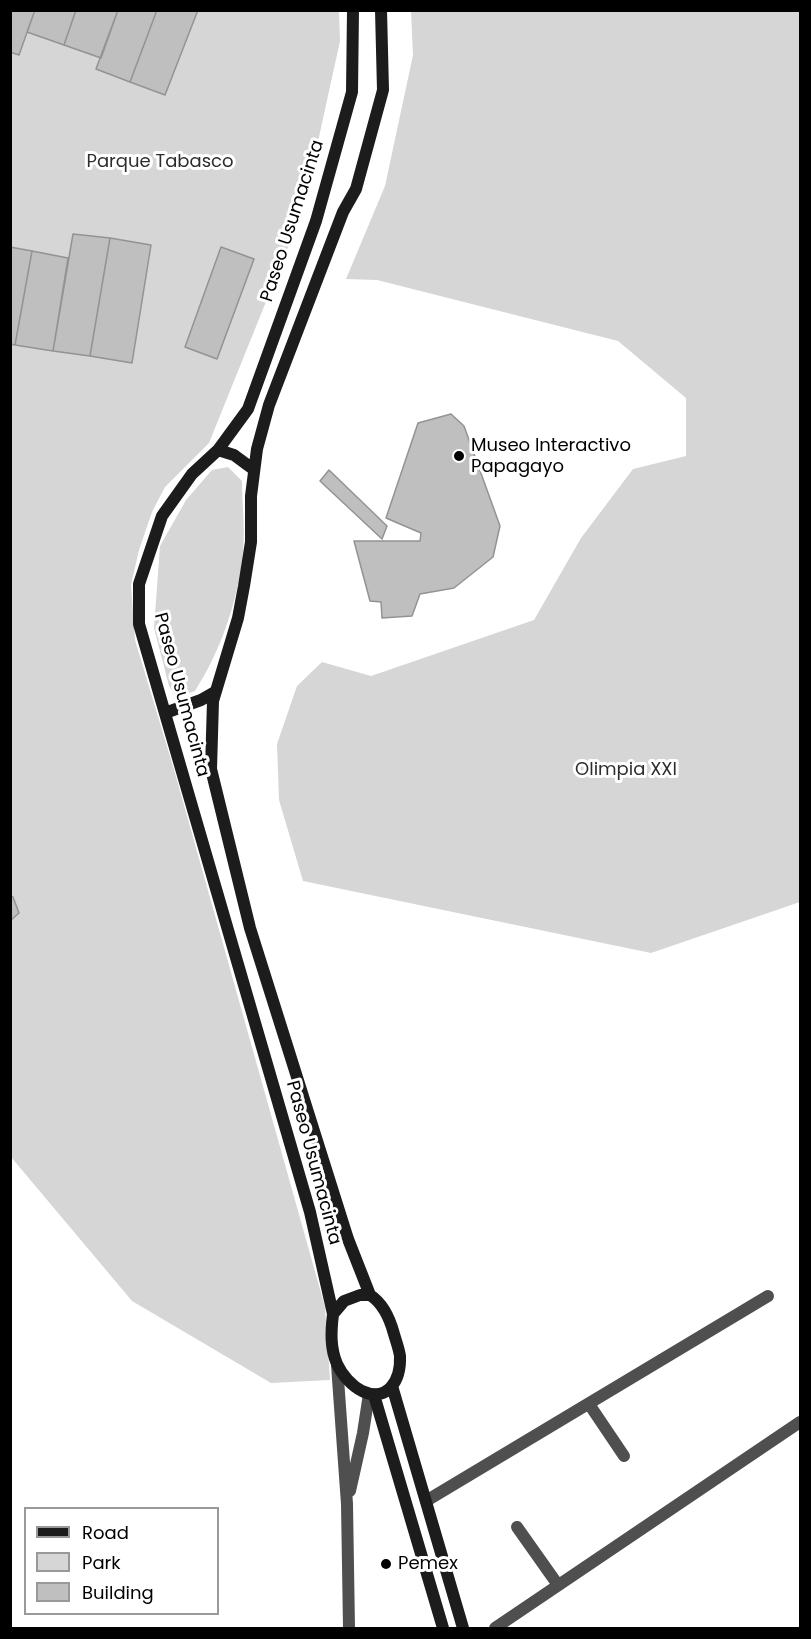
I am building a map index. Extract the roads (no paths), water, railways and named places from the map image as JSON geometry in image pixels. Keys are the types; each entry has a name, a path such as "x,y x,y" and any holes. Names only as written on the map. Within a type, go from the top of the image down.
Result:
{"main road":[{"name":"Paseo Usumacinta","path":"333,1314 310,1212 139,624 139,584 162,516 192,474 218,450 248,409 316,221 351,92 353,10"},
{"name":"Paseo Usumacinta","path":"370,1295 348,1239 250,928 211,769 213,701 238,618 251,542 253,469 269,405 343,212 356,189 383,90 381,10"},
{"path":"218,450 234,455 253,469"},
{"path":"165,713 201,700 215,692"},
{"path":"370,1295 376,1299 390,1320 400,1356 399,1368 392,1386 383,1394 371,1395 355,1387 337,1365 332,1348 333,1314 344,1301 352,1297 370,1295"},
{"path":"392,1386 463,1629"},
{"path":"371,1395 443,1629"}],"street":[{"path":"426,1501 768,1296"},
{"path":"337,1365 347,1504 349,1629"},
{"path":"347,1504 371,1395"},
{"path":"589,1404 624,1456"},
{"path":"495,1629 801,1422"},
{"path":"517,1527 558,1585"}],"place":[{"name":"Museo Interactivo Papagayo","path":"459,456"},
{"name":"Pemex","path":"386,1564"}],"park label":[{"name":"Parque Tabasco","path":"160,162"},
{"name":"Olimpia XXI","path":"626,770"}]}
